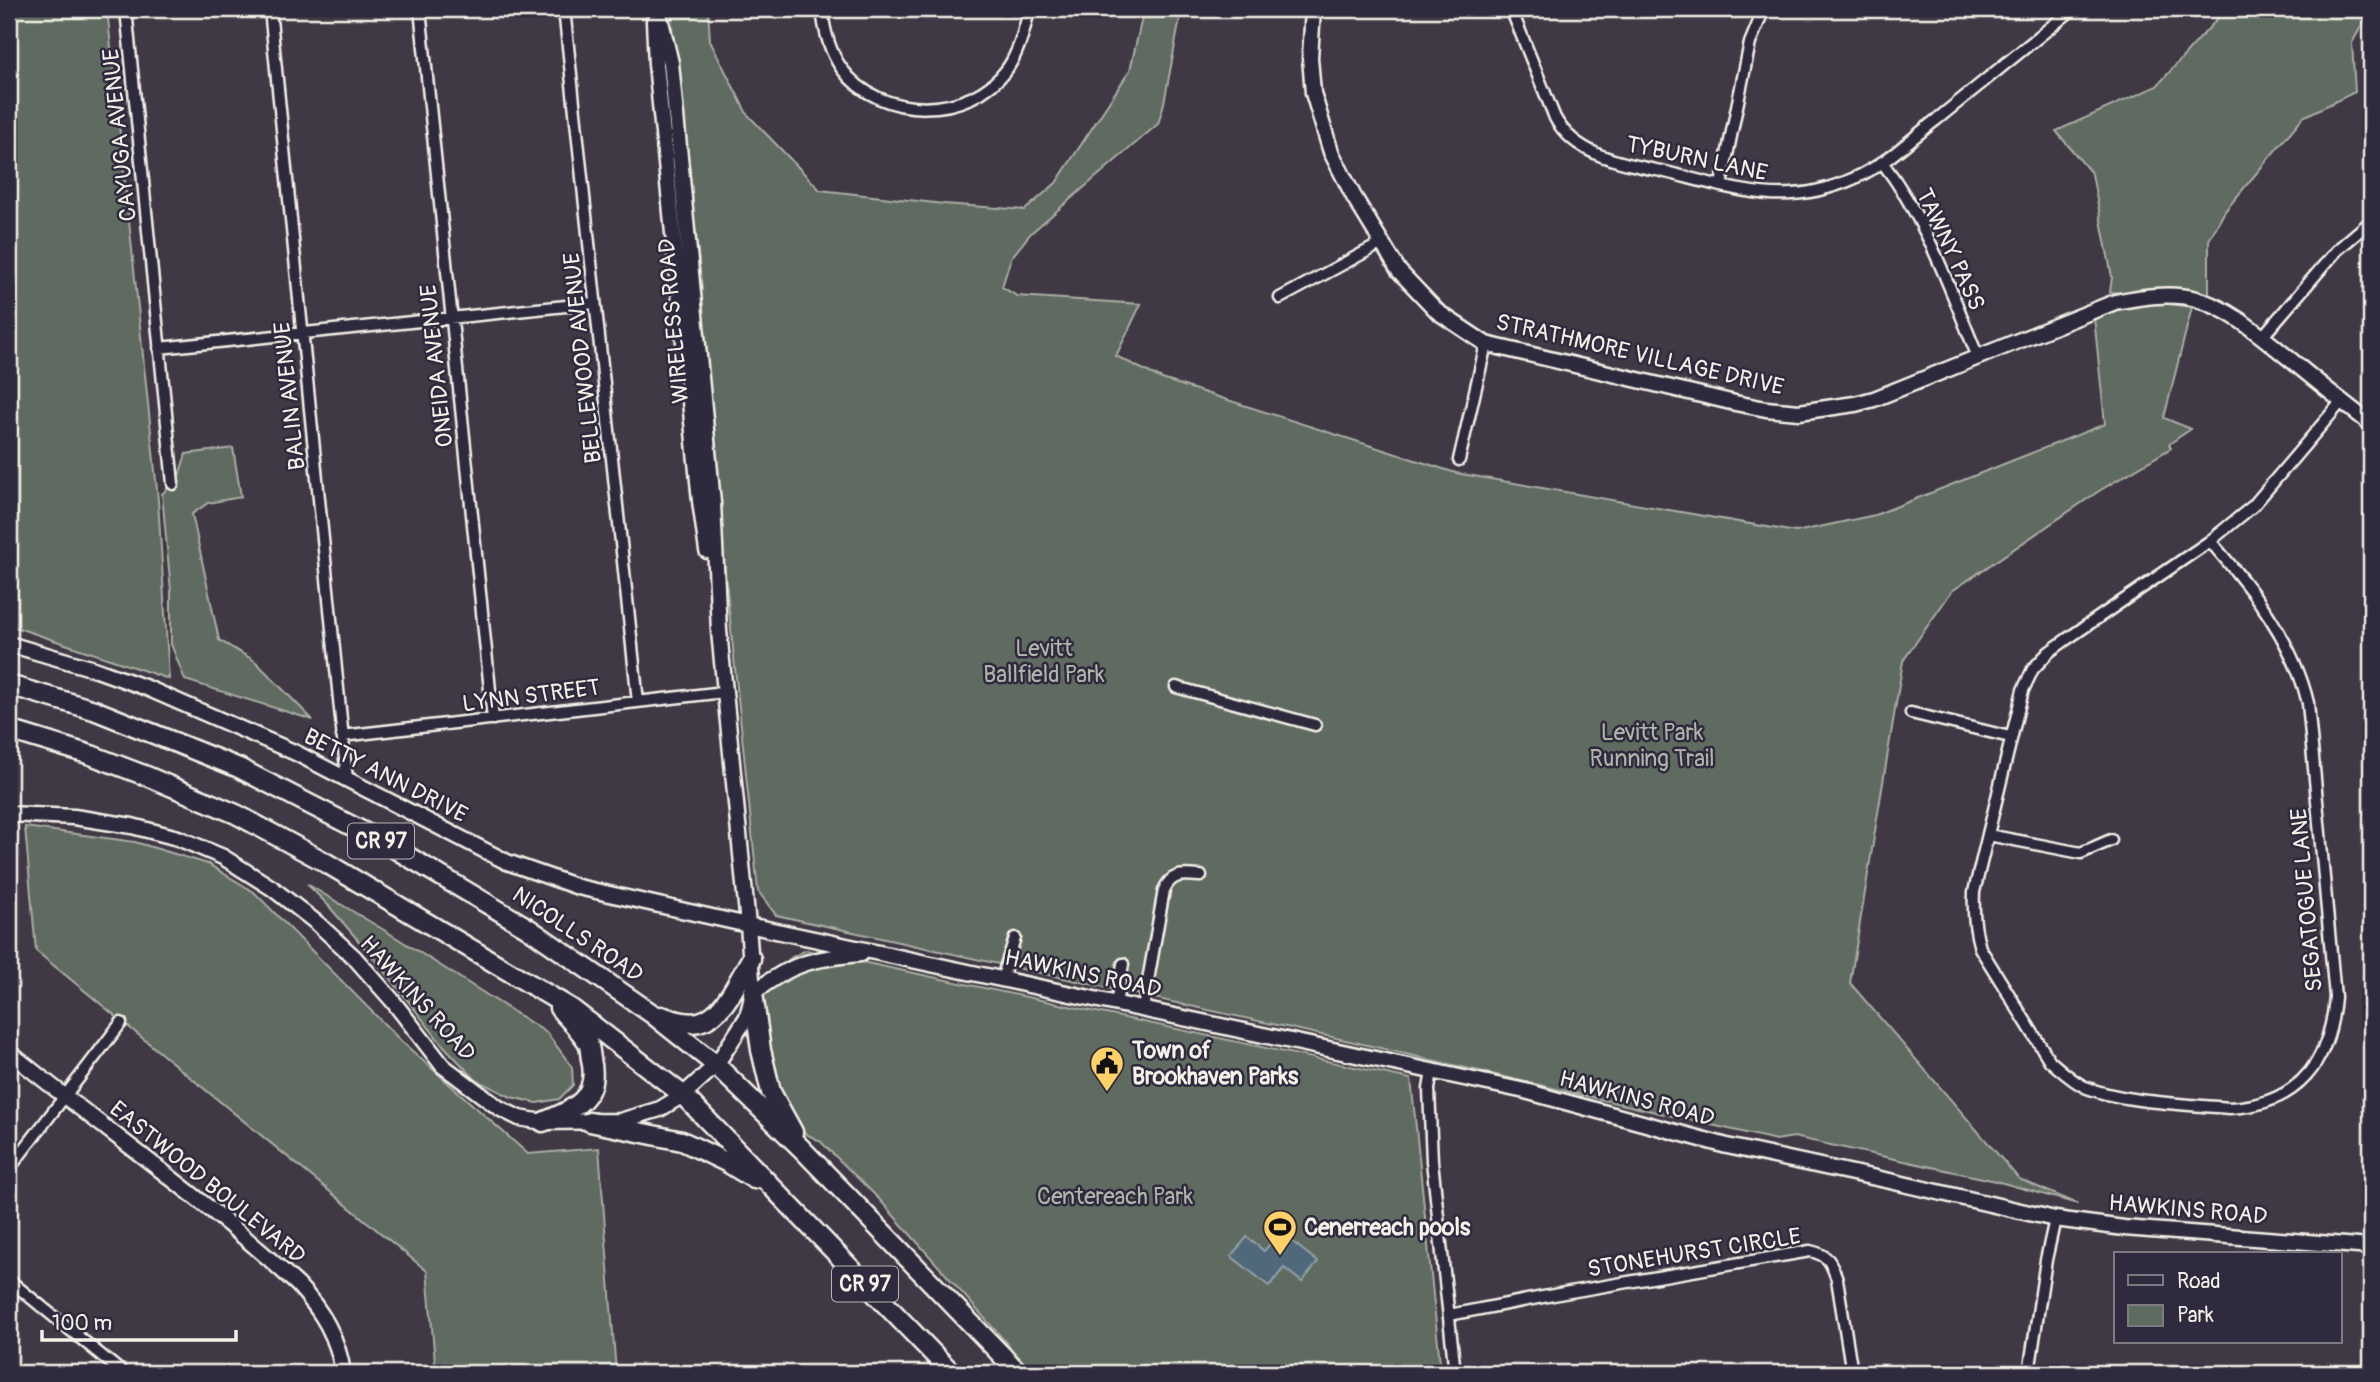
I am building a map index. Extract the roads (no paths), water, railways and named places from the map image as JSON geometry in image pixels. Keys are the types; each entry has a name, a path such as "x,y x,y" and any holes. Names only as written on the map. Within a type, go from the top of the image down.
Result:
{"highway":[{"name":"NICOLLS ROAD","path":"9,685 94,710 239,768 411,858 528,928 651,1013 716,1065 802,1148 1019,1373"},
{"name":"CR 97","path":"9,730 103,760 236,814 323,861 572,1009 683,1095 952,1373"},
{"path":"651,1013 680,1022 698,1022 711,1016 727,998 751,959"},
{"path":"753,993 761,1050 771,1091 802,1148"},
{"path":"543,1122 570,1111 584,1101 592,1086 594,1070 588,1043 548,995"},
{"path":"590,1122 682,1141 729,1163 778,1195"}],"street":[{"name":"CAYUGA AVENUE","path":"127,9 159,348"},
{"name":"BALIN AVENUE","path":"270,9 346,779"},
{"name":"ONEIDA AVENUE","path":"420,9 493,719"},
{"name":"BELLEWOOD AVENUE","path":"564,9 638,702"},
{"name":"WIRELESS ROAD","path":"656,9 656,64 700,500 719,631 748,925"},
{"path":"822,9 823,26 832,50 851,79 882,99 918,107 961,103 995,82 1006,70 1020,45 1028,9"},
{"name":"STRATHMORE VILLAGE DRIVE","path":"1313,9 1310,58 1317,111 1340,172 1399,271 1452,323 1486,344 1745,405 1799,412 1829,410 1874,399 2115,302 2155,296 2195,299 2235,318 2263,336 2371,424"},
{"name":"TYBURN LANE","path":"1511,9 1555,118 1569,136 1601,157 1766,194 1820,190 1846,181 1882,162 2073,9"},
{"path":"1721,185 1750,43 1764,9"},
{"name":"TAWNY PASS","path":"1882,162 1911,203 1926,233 1978,357"},
{"path":"2263,336 2337,250 2371,221"},
{"path":"1280,298 1382,243"},
{"path":"173,484 159,348 595,303"},
{"path":"1459,460 1486,344"},
{"name":"SEGATOGUE LANE","path":"2210,541 2249,588 2285,642 2295,661 2308,703 2335,997 2334,1013 2323,1054 2315,1066 2288,1092 2260,1104 2237,1108 2108,1094 2084,1086 2067,1075 2050,1061 1980,948 1973,913 1974,892 2010,737 2023,690 2033,669 2049,652 2210,541 2253,506 2342,401"},
{"name":"BETTY ANN DRIVE","path":"9,645 94,669 147,688 250,732 440,829 536,874 578,887 748,925"},
{"path":"1176,687 1315,724"},
{"name":"LYNN STREET","path":"342,736 724,692"},
{"path":"1912,713 2010,737"},
{"name":"HAWKINS ROAD","path":"9,814 74,817 132,826 178,838 223,857 272,888 317,923 354,957 392,1000 443,1066 499,1108 519,1118 543,1122 620,1121 660,1109 683,1095 716,1065 747,1017 753,993 748,925 1525,1091 1727,1146 2055,1219 2124,1228 2371,1247"},
{"path":"1988,835 2081,853 2111,840"},
{"path":"1143,1009 1168,881 1179,874 1201,876"},
{"path":"1004,980 1014,938"},
{"path":"753,993 775,976 824,957 877,953"},
{"path":"1116,1004 1123,964"},
{"path":"9,1169 121,1024"},
{"name":"EASTWOOD BOULEVARD","path":"9,1052 145,1157 298,1285 329,1325 337,1343 343,1373"},
{"path":"1432,1071 1429,1089 1430,1139 1455,1373"},
{"path":"2029,1373 2055,1219"},
{"name":"STONEHURST CIRCLE","path":"1449,1315 1810,1251 1824,1254 1837,1279 1852,1373"},
{"path":"9,1280 123,1373"}],"water":[{"path":"1280,1232 1318,1262 1302,1282 1284,1268 1269,1286 1231,1256 1247,1237 1264,1251"}],"place":[{"name":"Town of Brookhaven Parks","path":"1107,1093"},
{"name":"Cenerreach pools","path":"1280,1257"}],"park label":[{"name":"Levitt Ballfield Park","path":"1044,661"},
{"name":"Levitt Park Running Trail","path":"1652,745"},
{"name":"Centereach Park","path":"1115,1196"}]}
